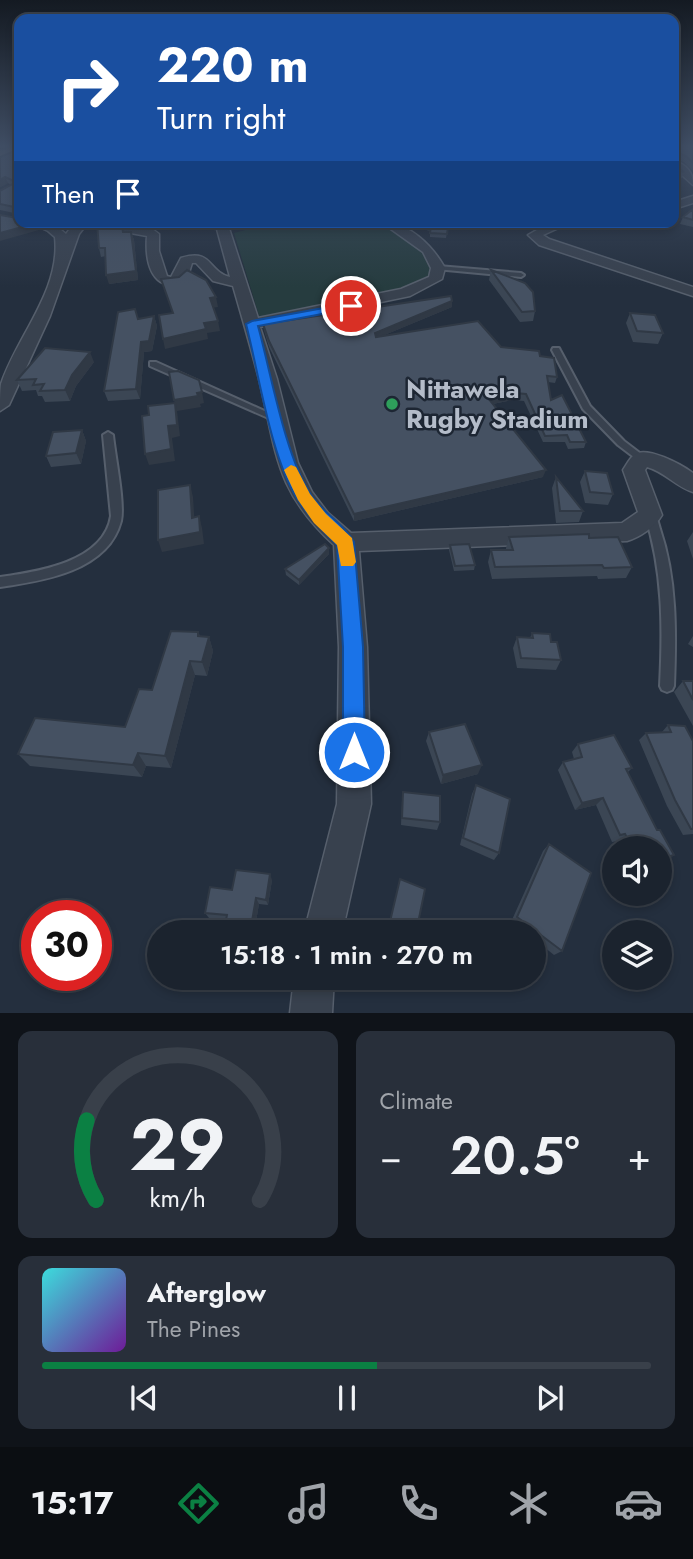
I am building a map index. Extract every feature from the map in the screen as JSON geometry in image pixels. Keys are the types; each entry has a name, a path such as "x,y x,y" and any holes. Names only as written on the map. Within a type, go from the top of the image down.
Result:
{"street":[{"path":"52,228 61,236 64,259"},
{"path":"0,405 42,316 77,228"},
{"path":"130,228 153,234 155,262 161,278 166,281 177,282 182,278 186,261 198,258 205,261 218,278 239,283"},
{"path":"223,228 252,324 288,463 303,496 320,519 346,542 627,532 650,515 634,470 642,458 668,466 693,484"},
{"path":"252,324 405,293 435,279 438,268 428,250 396,228"},
{"path":"545,228 534,235 536,239 693,292"},
{"path":"326,920 354,804 353,647 346,542"},
{"path":"311,1013 313,990"}],"lane":[{"path":"438,268 521,275"},
{"path":"556,351 586,407 621,443 642,458"},
{"path":"153,364 276,418"},
{"path":"0,582 40,577 95,553 116,521 108,435"},
{"path":"650,515 662,544 670,624 667,686"}],"green space":[{"path":"253,228 389,228 410,240 427,256 432,276 412,288 260,319 234,233"}],"building":[{"path":"0,192 14,192 14,207 0,204"},
{"path":"693,209 693,220 683,217"},
{"path":"0,215 14,217 14,228 18,228 0,233"},
{"path":"97,228 122,228 123,232 131,232 136,271 106,275 105,248 99,248"},
{"path":"431,228 448,228 447,234 430,233"},
{"path":"187,270 206,280 216,297 210,298 218,321 204,323 206,329 163,339 159,315 173,313 161,279 179,277"},
{"path":"491,270 525,283 533,292 535,311 522,312"},
{"name":"Nittawela Rugby Stadium","path":"451,296 452,301 375,333 376,337 478,321 501,347 539,351 540,356 554,358 557,377 547,376 551,400 562,395 586,442 570,442 567,435 545,436 526,394 515,393 488,398 546,470 354,514 263,324"},
{"path":"135,309 138,319 154,316 149,341 141,342 136,389 104,391 118,312"},
{"path":"630,313 655,315 663,333 637,331"},
{"path":"45,348 90,352 72,375 65,390 40,391 44,384 33,385 36,379 17,380"},
{"path":"178,371 199,380 202,392 197,393 198,396 174,400 169,372"},
{"path":"175,403 177,425 168,426 171,449 145,454 142,416 149,415 148,406"},
{"path":"82,430 76,453 46,456 53,432"},
{"path":"585,471 607,473 613,494 590,492"},
{"path":"556,477 583,511 560,511"},
{"path":"190,485 192,518 199,516 200,532 158,540 158,490"},
{"path":"589,534 589,538 618,537 632,567 495,567 491,550 513,550 509,537"},
{"path":"325,544 329,548 299,580 285,569"},
{"path":"469,544 475,565 455,566 450,545"},
{"path":"171,631 198,632 198,636 209,637 202,662 190,661 165,756 138,753 133,765 18,754 35,718 125,727 139,689 152,690"},
{"path":"532,633 550,634 551,642 557,642 561,660 521,658 517,637 533,638"},
{"path":"683,681 693,681 693,700"},
{"path":"465,724 482,765 443,775 429,732"},
{"path":"668,725 685,726 693,741 693,829 675,800 646,733 671,732"},
{"path":"614,735 632,768 626,769 657,830 663,836 620,835 603,798 582,803 563,762 582,757 578,744"},
{"path":"476,785 510,799 499,853 463,838"},
{"path":"403,792 440,796 440,822 402,818"},
{"path":"549,844 591,873 562,951 546,939 546,920 521,920 517,917"},
{"path":"236,870 270,874 266,900 256,898 252,920 226,920 227,915 205,913 210,887 232,890"},
{"path":"400,879 425,889 419,920 390,920"}],"slow traffic":[{"path":"291,470 303,496 320,519 346,542 347,562"}],"place":[{"name":"Nittawela Rugby Stadium","path":"392,404"}],"route":[{"path":"351,306 252,324 288,463 303,496 320,519 346,542 353,647 354,752"}]}
